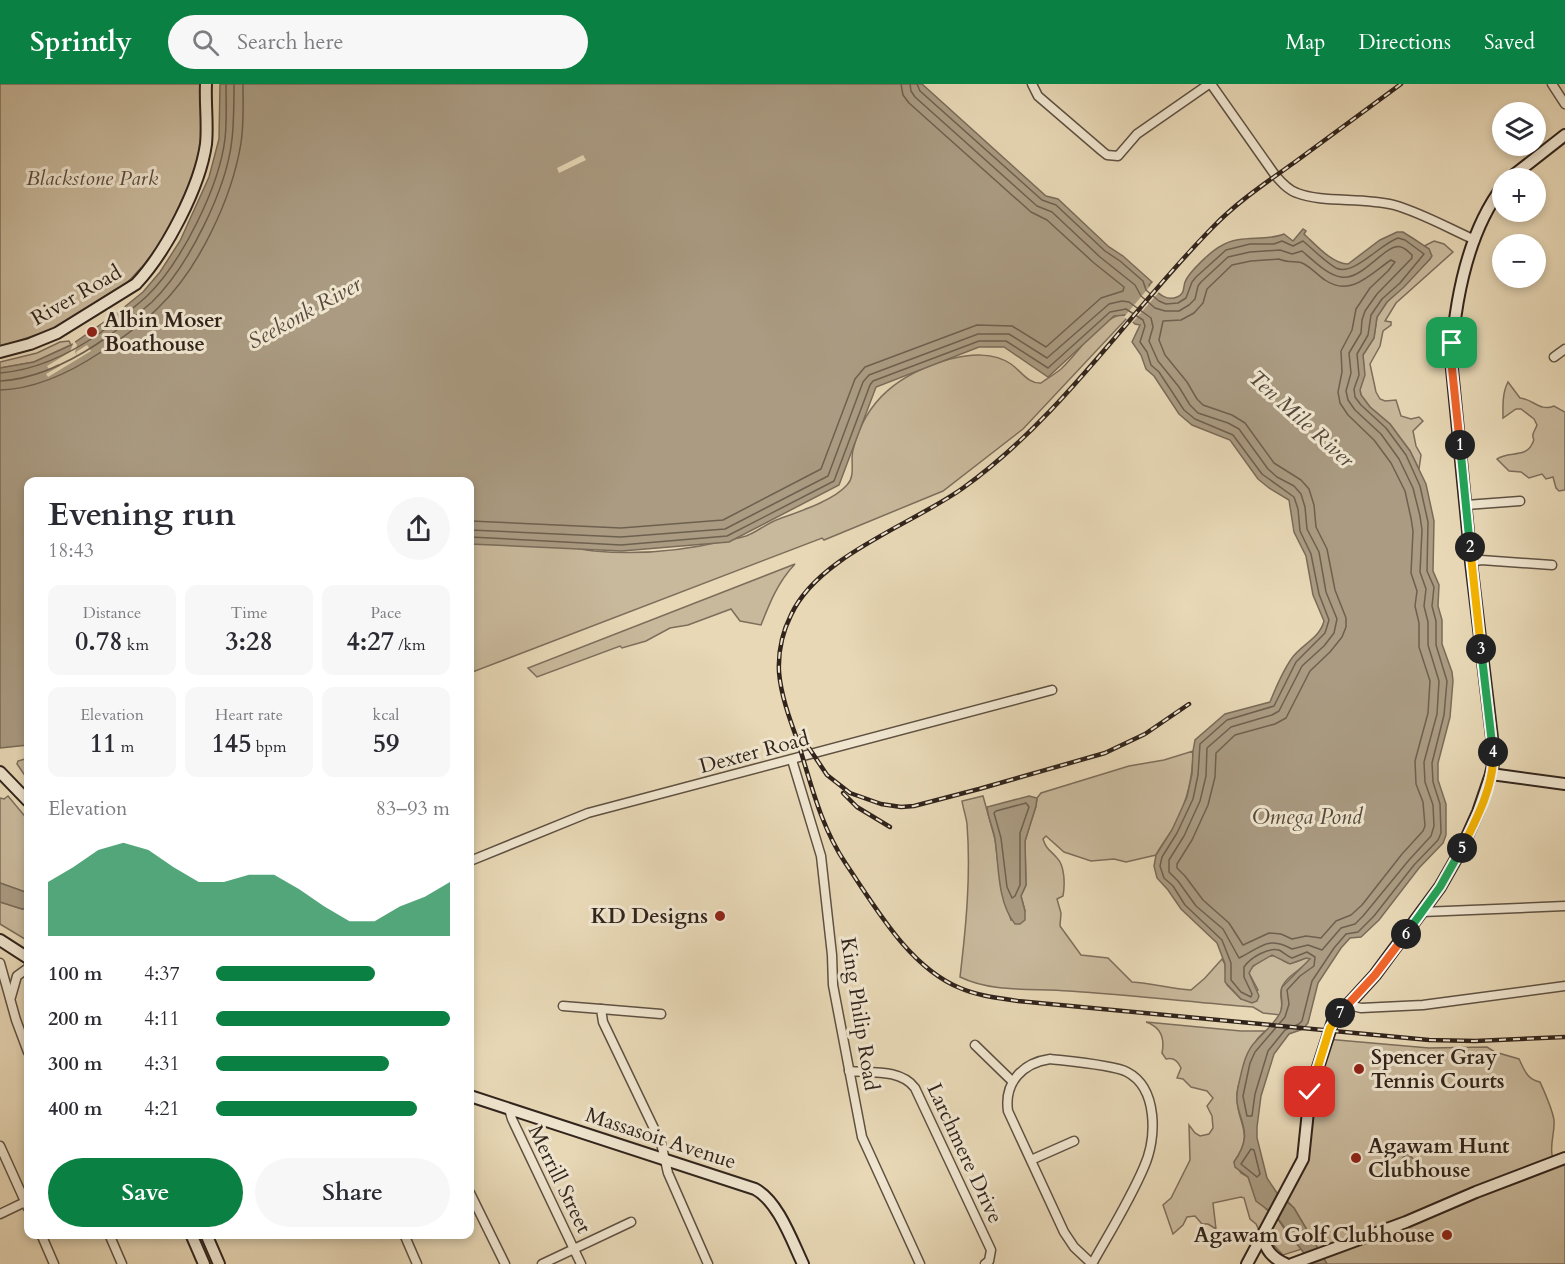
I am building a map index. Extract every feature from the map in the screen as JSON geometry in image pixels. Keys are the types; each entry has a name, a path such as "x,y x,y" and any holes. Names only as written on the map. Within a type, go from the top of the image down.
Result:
{"main road":[{"name":"River Road","path":"0,352 57,333 136,284 145,274 165,246 198,175 206,145 206,84"},
{"path":"1523,168 1565,135"},
{"path":"1247,1264 1303,1159 1310,1092 1333,1021 1375,975 1440,887 1470,831 1491,774 1494,759 1493,746 1471,562 1451,359 1453,333 1461,291 1475,240 1492,202"},
{"path":"1,773 24,797"},
{"path":"1491,774 1565,784"},
{"path":"0,940 24,955"},
{"name":"Massasoit Avenue","path":"474,1097 664,1158 761,1192 775,1210 803,1264"},
{"path":"1293,1264 1329,1252 1565,1158"},
{"path":"1262,1236 1264,1246 1271,1255 1287,1264"},
{"path":"193,1239 204,1264"},
{"path":"208,1239 219,1264"}],"street":[{"path":"1032,84 1038,96 1112,157 1118,156 1137,134 1210,84 1275,175 1288,188 1312,197 1368,200 1391,204 1412,211 1475,240"},
{"path":"1552,84 1565,104"},
{"path":"1554,357 1565,349"},
{"path":"1466,505 1520,501"},
{"path":"1471,562 1481,560 1552,565"},
{"name":"Dexter Road","path":"474,859 588,813 1052,690"},
{"name":"King Philip Road","path":"792,760 820,856 832,955 833,986 863,1141 921,1264"},
{"path":"1422,912 1565,906"},
{"path":"0,963 24,1042"},
{"path":"11,1003 16,979 24,970"},
{"path":"1348,1005 1361,1008 1423,1005 1565,986"},
{"path":"563,1005 661,1014"},
{"path":"601,1009 603,1022 661,1143 668,1173 708,1264"},
{"path":"975,1045 1012,1081"},
{"path":"1050,1059 1123,1070 1139,1081 1150,1103 1152,1131 1145,1166 1092,1264 1074,1247 1064,1232 1031,1160 1008,1111 1007,1104 1012,1081 1031,1065 1040,1060 1050,1059"},
{"name":"Larchmere Drive","path":"849,1071 897,1075 906,1078 915,1088 991,1250 989,1261 985,1264"},
{"name":"Merrill Street","path":"509,1108 512,1119 581,1264"},
{"path":"1031,1160 1074,1141"},
{"path":"0,1146 24,1198"},
{"path":"474,1200 505,1264"},
{"path":"0,1214 24,1206"},
{"path":"542,1264 631,1222"},
{"path":"43,1239 54,1264"},
{"path":"111,1239 122,1264"},
{"path":"406,1239 417,1264"}],"green space":[{"name":"Blackstone Park","path":"0,84 201,84 202,141 195,173 166,234 154,254 125,285 70,321 0,347"},
{"path":"1434,241 1444,244 1453,252 1396,303 1385,321 1391,322 1391,325 1383,331 1380,346 1370,364 1376,392 1380,399 1396,400 1401,416 1411,419 1419,417 1423,421 1413,431 1416,446 1421,455 1419,469 1410,451 1390,424 1370,407 1360,390 1364,370 1363,355 1374,338 1377,317 1387,302 1430,259 1429,249 1424,246"},
{"path":"1123,314 1128,317 1023,429 943,491 824,540 822,538 474,671 474,525 563,546 610,552 676,550 746,536 775,521 824,501 847,485 852,473 853,450 866,416 876,402 901,380 950,359 982,355 1004,360 1028,379 1041,383 1061,369 1089,337 1113,317"},
{"path":"69,341 71,345 34,362 0,368 0,362 37,353 60,342"},
{"path":"1508,382 1520,398 1545,407 1554,406 1565,412 1565,490 1559,491 1556,488 1553,477 1546,479 1542,474 1529,478 1521,472 1509,471 1497,459 1526,451 1534,441 1533,434 1537,425 1534,419 1521,409 1516,409 1503,418 1504,395"},
{"path":"795,564 779,585 761,625 740,621 731,609 688,625 670,628 646,641 622,648 620,646 537,677 528,668"},
{"path":"1193,751 1192,771 1182,809 1156,855 1126,862 1114,859 1091,861 1064,852 1046,836 1043,839 1060,861 1063,871 1063,896 1057,899 1061,913 1060,926 1081,955 1108,958 1132,982 1191,990 1222,959 1225,964 1227,985 1241,999 1258,990 1249,973 1260,961 1272,956 1288,963 1306,958 1311,959 1282,986 1280,1015 1263,1013 1253,1007 1055,990 999,988 960,977 968,882 967,824 962,801 983,796 995,839 1001,888 1011,920 1025,911 1021,896 1026,885 1025,841 1037,798 1041,793 1129,766 1164,760"},
{"path":"24,759 24,774 17,764 18,761"},
{"path":"8,796 24,815 24,892 0,883 0,798 4,799"},
{"path":"0,902 24,909 24,939 0,924"},
{"path":"1146,1022 1241,1031 1265,1031 1253,1046 1238,1089 1237,1105 1244,1143 1234,1162 1241,1173 1248,1177 1266,1209 1276,1216 1289,1236 1302,1249 1283,1255 1250,1219 1244,1198 1241,1197 1213,1203 1216,1229 1208,1224 1202,1224 1195,1216 1187,1217 1183,1225 1173,1234 1163,1205 1171,1198 1190,1160 1189,1125 1200,1136 1209,1134 1213,1128 1212,1116 1207,1106 1213,1098 1207,1091 1191,1087 1183,1079 1177,1078 1180,1066 1173,1059 1166,1059 1162,1053 1161,1034"},
{"path":"1326,1039 1429,1048 1487,1047 1495,1052 1519,1059 1529,1076 1540,1082 1550,1106 1554,1120 1552,1155 1559,1160 1565,1157 1565,1264 1327,1264 1294,1208 1282,1196 1296,1171"}],"water":[{"path":"220,84 922,84 1046,196 1058,199 1109,247 1123,256 1152,282 1149,285 1165,297 1180,296 1187,278 1201,262 1228,242 1236,240 1268,238 1284,234 1293,241 1303,229 1306,231 1304,234 1324,253 1336,261 1348,264 1380,240 1397,232 1403,232 1429,249 1432,256 1430,259 1387,302 1377,317 1374,338 1363,355 1365,375 1360,390 1370,407 1390,424 1410,451 1426,484 1434,521 1433,571 1439,585 1438,606 1442,620 1442,644 1453,681 1450,717 1438,763 1438,780 1446,804 1446,835 1443,843 1419,868 1379,920 1361,937 1350,938 1341,948 1318,983 1308,1023 1303,1029 1289,1034 1274,1054 1261,1096 1257,1127 1257,1138 1267,1178 1277,1193 1294,1208 1327,1264 1312,1264 1276,1216 1256,1201 1248,1177 1235,1167 1234,1162 1244,1140 1243,1123 1237,1098 1246,1057 1252,1046 1280,1013 1282,987 1310,959 1306,958 1290,964 1272,955 1253,966 1249,973 1259,996 1257,1001 1252,1003 1241,999 1225,982 1225,964 1217,943 1181,909 1157,878 1154,866 1156,855 1172,830 1187,797 1195,740 1225,714 1270,702 1288,663 1319,632 1324,621 1313,595 1306,556 1294,532 1289,500 1258,479 1230,440 1192,425 1179,414 1154,376 1146,369 1141,355 1132,342 1140,325 1135,324 1125,315 1114,316 1048,377 1004,347 979,347 876,387 839,485 729,542 622,551 474,544 474,477 24,477 24,745 0,748 0,368 34,362 71,345 143,292 160,272 180,241 209,177 219,139"},
{"path":"1029,796 1037,798 1025,841 1026,885 1021,896 1025,920 1020,924 1015,924 1009,915 1002,894 995,839 987,807"},
{"path":"0,883 24,892 24,909 0,902"},
{"path":"1407,1153 1424,1169 1418,1176 1401,1160"}],"pier":[{"path":"583,155 586,160 559,173 557,168"},
{"path":"1151,285 1159,292 1132,323 1124,317"},
{"path":"73,339 77,345 75,352 77,356 76,352 87,345 91,351 48,377 46,374 60,366 58,364 49,369 47,366 70,352"}],"railway":[{"path":"1401,84 1222,218 1182,260 1063,397 999,460 942,502 868,543 822,575 804,594 788,622 780,650 780,681 786,708 818,805 837,850 882,917 909,951 925,966 960,988 981,995 1018,1001 1429,1040 1475,1041 1565,1037"},
{"path":"801,736 827,775 850,793 881,804 914,806 1105,753 1145,734 1189,704"},
{"path":"843,793 857,807 890,827"}],"place":[{"name":"Albin Moser Boathouse","path":"92,332"},
{"name":"KD Designs","path":"720,916"},
{"name":"Spencer Gray Tennis Courts","path":"1359,1069"},
{"name":"Agawam Hunt Clubhouse","path":"1356,1158"},
{"name":"Agawam Golf Clubhouse","path":"1447,1235"}],"route":[{"path":"1310,1092 1336,1016 1375,975 1440,887 1460,852 1485,794 1494,759 1471,562 1451,359 1452,343"}],"water label":[{"name":"Seekonk River","path":"304,312"},
{"name":"Ten Mile River","path":"1302,418"},
{"name":"Omega Pond","path":"1307,816"}]}
